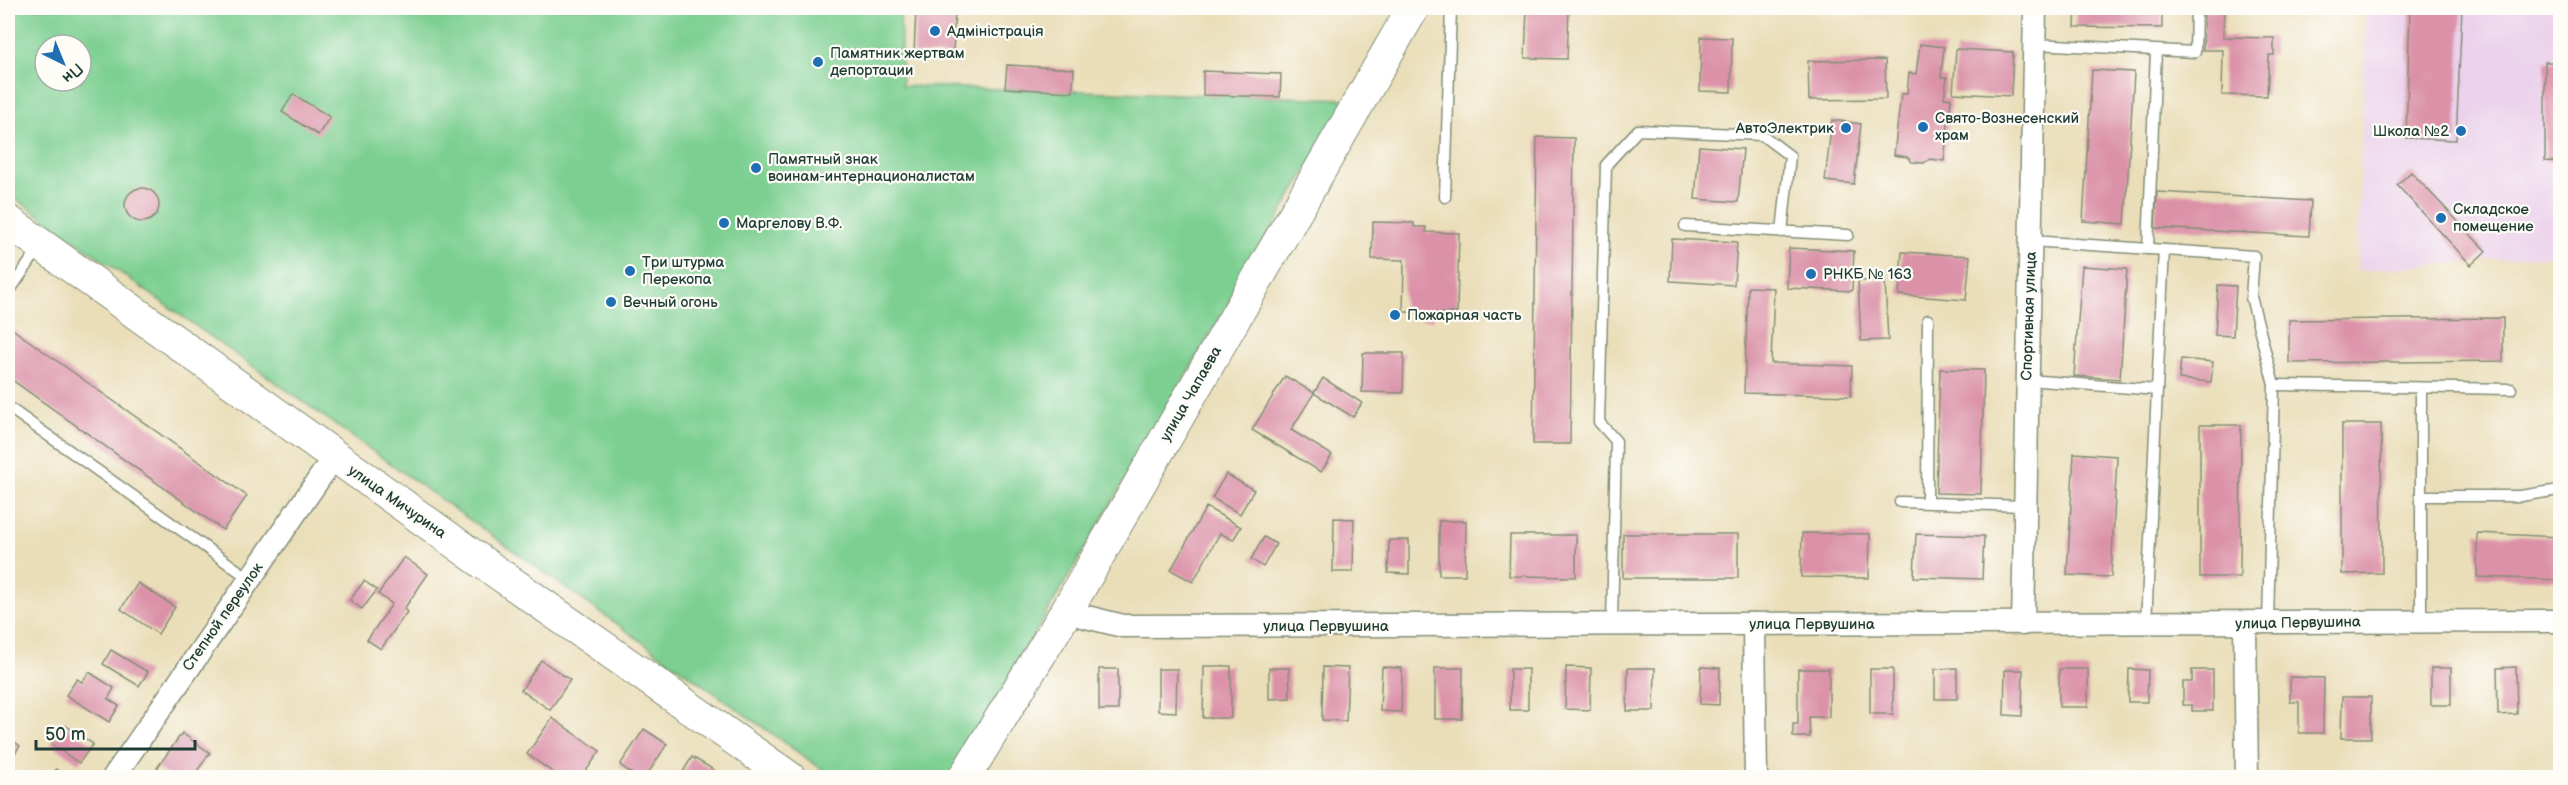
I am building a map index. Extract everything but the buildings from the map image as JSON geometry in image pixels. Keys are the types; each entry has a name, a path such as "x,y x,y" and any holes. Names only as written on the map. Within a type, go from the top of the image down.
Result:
{"main road":[{"name":"улица Чапаева","path":"964,777 1066,612 1413,8"},
{"name":"улица Мичурина","path":"8,221 334,457 790,777"}],"street":[{"name":"Спортивная улица","path":"2023,624 2034,8"},
{"name":"Степной переулок","path":"113,777 334,457"},
{"name":"улица Первушина","path":"1066,612 1123,626 2245,624 2560,621"},
{"path":"1754,624 1756,777"},
{"path":"2245,624 2247,777"}],"lane":[{"path":"1445,197 1451,8"},
{"path":"2034,44 2194,52 2196,8"},
{"path":"2148,249 2156,51"},
{"path":"1612,625 1616,441 1599,422 1606,165 1638,130 1762,135 1790,156 1782,232"},
{"path":"1685,226 1848,235"},
{"path":"2031,241 2254,256 2251,297 2274,385 2268,623"},
{"path":"8,293 41,245"},
{"path":"2146,624 2164,250"},
{"path":"1927,502 1928,320"},
{"path":"2028,380 2157,390"},
{"path":"2274,385 2511,389"},
{"path":"2421,388 2421,621"},
{"path":"8,407 250,579"},
{"path":"2420,496 2520,496 2560,490"},
{"path":"1900,502 2025,506"}],"shaded area":[{"name":"Школа №2","path":"2366,8 2560,8 2560,254 2357,271"}],"green space":[{"path":"8,8 900,8 902,86 1348,99 951,777 833,777 8,193"}],"place":[{"name":"Адміністрація","path":"935,31"},
{"name":"Памятник жертвам депортации","path":"818,62"},
{"name":"Свято-Вознесенский храм","path":"1923,127"},
{"name":"АвтоЭлектрик","path":"1846,128"},
{"name":"Школа №2","path":"2461,131"},
{"name":"Памятный знак воинам-интернационалистам","path":"756,168"},
{"name":"Складское помещение","path":"2441,218"},
{"name":"Маргелову В.Ф.","path":"724,223"},
{"name":"Три штурма Перекопа","path":"630,271"},
{"name":"РНКБ № 163","path":"1811,274"},
{"name":"Вечный огонь","path":"611,302"},
{"name":"Пожарная часть","path":"1395,315"}]}
